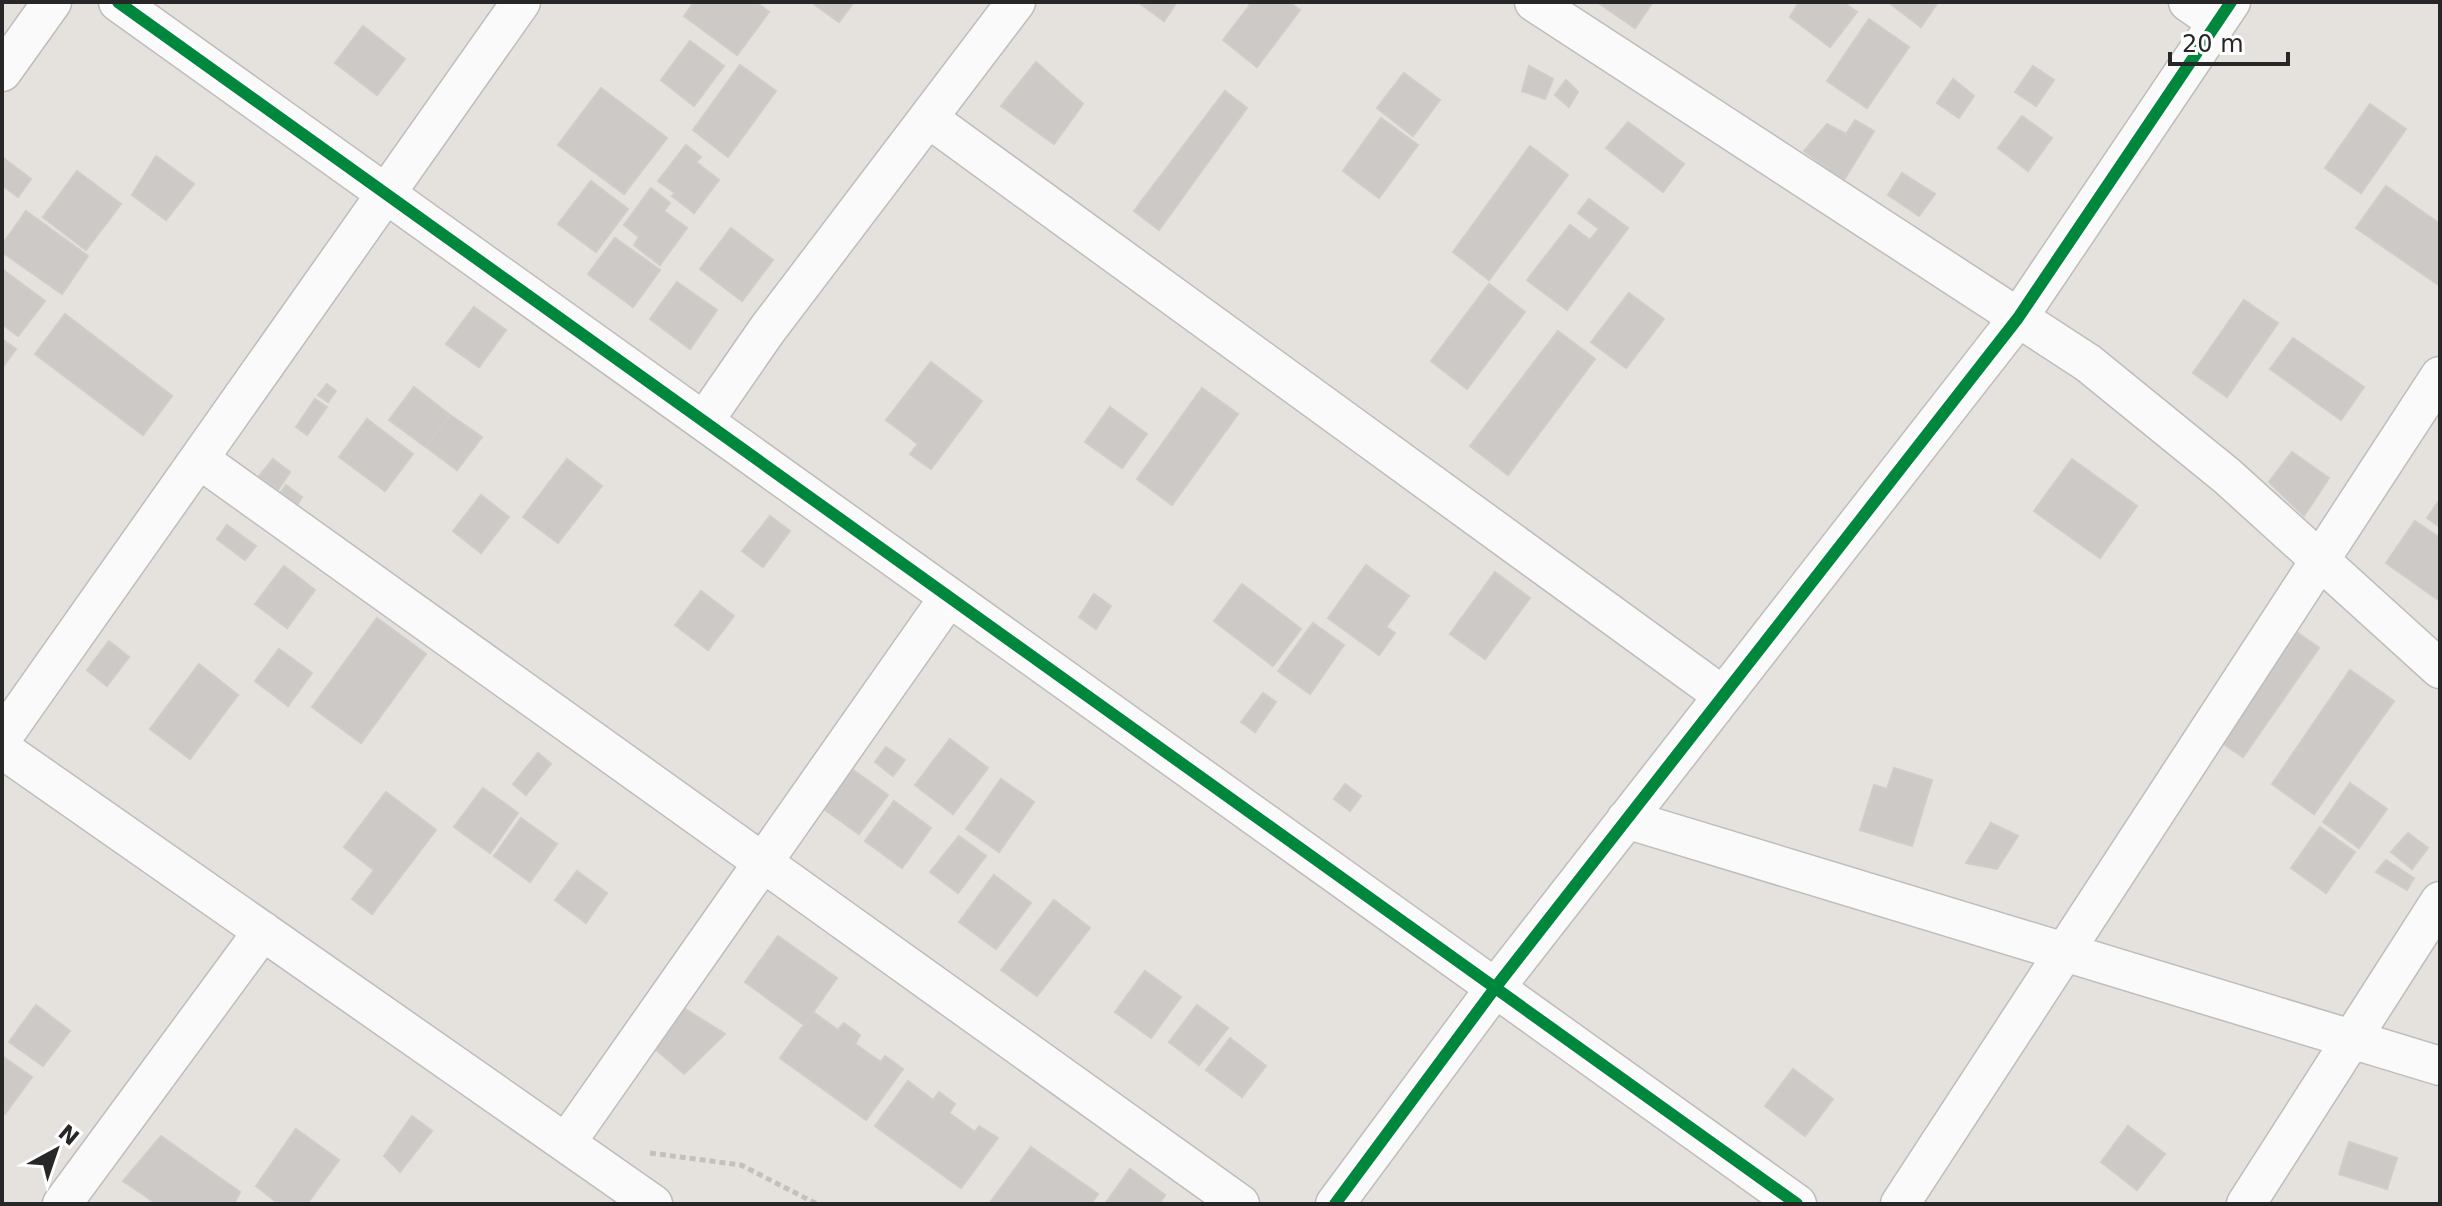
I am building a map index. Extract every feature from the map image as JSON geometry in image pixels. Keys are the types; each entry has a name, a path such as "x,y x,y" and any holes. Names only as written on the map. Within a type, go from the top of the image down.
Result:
{"street":[{"path":"2,72 52,2"},
{"path":"118,2 1797,1204"},
{"path":"2,738 521,2"},
{"path":"704,421 767,330 1016,2"},
{"path":"1534,2 2088,363 2157,416 2440,669"},
{"path":"1335,1204 1495,988 2018,318 2212,9"},
{"path":"928,118 1722,695"},
{"path":"1900,1204 2440,376"},
{"path":"199,459 502,674 629,770 1240,1204"},
{"path":"566,1143 949,597"},
{"path":"2,749 653,1204"},
{"path":"1626,819 2440,1066"},
{"path":"2246,1204 2440,901"},
{"path":"62,1204 263,931"}],"path":[{"path":"639,1152 741,1165 817,1204"}],"building":[{"path":"694,2 756,2 769,12 737,55 684,16"},
{"path":"811,2 854,2 839,22"},
{"path":"1138,2 1177,2 1164,21"},
{"path":"1246,2 1289,2 1300,10 1257,67 1223,40 1250,5"},
{"path":"1597,2 1653,2 1635,28"},
{"path":"1799,2 1843,2 1857,12 1830,47 1790,17"},
{"path":"1888,2 1938,2 1921,27"},
{"path":"1869,19 1909,47 1867,108 1827,81"},
{"path":"363,26 405,59 377,95 335,63"},
{"path":"690,41 724,66 694,106 661,80"},
{"path":"1036,62 1083,104 1054,144 1001,106"},
{"path":"740,65 776,91 728,157 693,130"},
{"path":"1529,66 1553,79 1545,99 1522,91"},
{"path":"2033,66 2054,80 2036,106 2015,92"},
{"path":"1404,73 1440,100 1413,136 1377,108"},
{"path":"1953,79 1974,96 1959,118 1937,103"},
{"path":"1566,80 1578,92 1569,107 1555,95"},
{"path":"601,88 667,138 624,194 558,145"},
{"path":"1225,91 1247,108 1159,230 1134,211"},
{"path":"2370,104 2406,129 2361,193 2325,168"},
{"path":"2022,116 2052,138 2028,171 1998,148"},
{"path":"1381,118 1418,145 1379,198 1343,171"},
{"path":"1855,120 1874,131 1844,180 1804,151 1827,124 1846,134"},
{"path":"1628,122 1684,164 1663,192 1606,148"},
{"path":"686,145 701,157 696,162 719,180 694,213 658,181"},
{"path":"1530,146 1568,175 1489,280 1453,252"},
{"path":"156,156 194,184 166,220 132,195"},
{"path":"2,157 31,179 18,197 2,185"},
{"path":"77,171 121,204 86,250 43,217"},
{"path":"1902,173 1935,194 1919,216 1888,195"},
{"path":"591,181 628,209 596,252 558,224"},
{"path":"2386,186 2440,224 2440,286 2356,228"},
{"path":"651,188 670,203 664,211 687,228 660,265 634,245 639,237 624,225"},
{"path":"1589,199 1628,228 1567,310 1527,280 1570,225 1590,240 1599,229 1578,213"},
{"path":"26,211 88,256 62,294 2,252 2,245"},
{"path":"731,228 773,260 742,301 700,269"},
{"path":"615,238 660,270 633,307 588,274"},
{"path":"2,269 45,301 18,336 2,324"},
{"path":"677,282 717,310 690,349 650,319"},
{"path":"1489,284 1525,312 1467,389 1431,361"},
{"path":"1629,293 1664,319 1626,368 1591,342"},
{"path":"2244,300 2278,323 2227,397 2193,373"},
{"path":"474,307 506,330 479,367 446,344"},
{"path":"65,314 172,396 143,435 35,354"},
{"path":"1558,331 1595,359 1508,475 1470,446"},
{"path":"2293,338 2364,387 2341,420 2270,369"},
{"path":"2,339 16,349 2,368"},
{"path":"931,362 982,401 931,469 910,454 918,444 886,420"},
{"path":"327,384 336,391 328,402 318,395"},
{"path":"414,387 450,415 426,447 389,420"},
{"path":"1202,388 1238,414 1172,505 1137,479"},
{"path":"315,399 327,407 307,435 296,427"},
{"path":"1110,407 1147,434 1122,468 1085,442"},
{"path":"450,415 482,437 457,470 426,447"},
{"path":"367,419 413,454 385,491 339,457"},
{"path":"2292,452 2329,478 2304,516 2269,482"},
{"path":"273,459 290,472 278,490 259,476"},
{"path":"567,459 602,486 558,543 523,517"},
{"path":"2072,459 2137,506 2100,558 2034,511"},
{"path":"286,485 302,497 297,505 281,492"},
{"path":"481,495 509,517 481,553 453,531"},
{"path":"2440,499 2440,527 2427,518"},
{"path":"770,516 790,531 763,567 742,551"},
{"path":"2415,521 2440,538 2440,601 2386,563"},
{"path":"227,525 256,546 245,560 217,539"},
{"path":"1366,565 1409,596 1386,627 1395,633 1379,655 1328,618"},
{"path":"284,566 315,590 287,628 255,604"},
{"path":"1495,572 1530,598 1485,659 1450,634"},
{"path":"1242,584 1301,629 1273,666 1214,621"},
{"path":"701,591 734,616 708,650 675,625"},
{"path":"1094,594 1111,606 1096,629 1079,617"},
{"path":"377,618 426,654 361,743 312,707"},
{"path":"1313,623 1344,645 1310,694 1278,671"},
{"path":"2298,633 2319,648 2243,757 2222,743"},
{"path":"109,641 129,657 107,686 87,670"},
{"path":"279,649 312,673 288,706 255,681"},
{"path":"199,664 238,695 190,759 150,729"},
{"path":"2350,670 2394,701 2314,814 2272,784"},
{"path":"1263,693 1276,702 1255,732 1241,722"},
{"path":"950,739 988,768 953,814 915,785"},
{"path":"886,747 905,760 893,776 875,762"},
{"path":"538,753 551,764 526,795 513,784"},
{"path":"849,767 888,795 859,834 821,807"},
{"path":"1894,768 1932,780 1912,846 1860,830 1874,785 1887,789"},
{"path":"1001,779 1034,802 999,852 966,829"},
{"path":"2350,783 2387,809 2359,848 2323,822"},
{"path":"1345,784 1361,796 1350,811 1334,799"},
{"path":"483,788 518,813 490,853 454,827"},
{"path":"386,792 436,830 372,914 352,899 374,870 344,847"},
{"path":"894,801 931,828 902,868 865,841"},
{"path":"521,818 557,844 530,882 494,856"},
{"path":"1991,823 2018,836 1997,869 1966,863"},
{"path":"2320,827 2355,852 2326,893 2291,868"},
{"path":"2408,833 2428,848 2412,869 2391,852"},
{"path":"959,836 986,856 958,893 930,872"},
{"path":"2386,860 2414,878 2407,890 2376,872"},
{"path":"577,871 607,893 586,923 555,900"},
{"path":"994,875 1031,903 996,949 959,922"},
{"path":"1054,900 1090,928 1037,996 1001,970"},
{"path":"778,936 837,978 804,1025 745,982"},
{"path":"1145,971 1181,997 1151,1038 1115,1012"},
{"path":"36,1005 70,1031 43,1066 9,1042"},
{"path":"679,1005 725,1034 684,1074 653,1047"},
{"path":"1197,1005 1228,1028 1199,1065 1169,1042"},
{"path":"813,1012 838,1030 844,1023 860,1035 855,1044 881,1062 885,1056 903,1069 866,1120 780,1058"},
{"path":"1230,1038 1266,1066 1242,1097 1206,1070"},
{"path":"2,1056 32,1077 5,1114 2,1112"},
{"path":"1793,1069 1833,1099 1805,1136 1765,1106"},
{"path":"908,1081 933,1100 939,1092 955,1104 949,1113 975,1132 979,1126 998,1138 961,1188 875,1126"},
{"path":"412,1116 432,1131 400,1172 384,1156"},
{"path":"2128,1126 2165,1154 2137,1190 2101,1162"},
{"path":"296,1129 339,1160 307,1204 279,1204 256,1186"},
{"path":"161,1136 240,1192 234,1204 157,1204 123,1181"},
{"path":"2349,1142 2397,1158 2387,1189 2339,1174"},
{"path":"1031,1147 1098,1194 1091,1204 989,1204"},
{"path":"1130,1169 1165,1195 1159,1204 1105,1204"}],"cycle path":[{"path":"118,2 1797,1204"},
{"path":"1335,1204 1495,988 2018,318 2231,2"}]}
